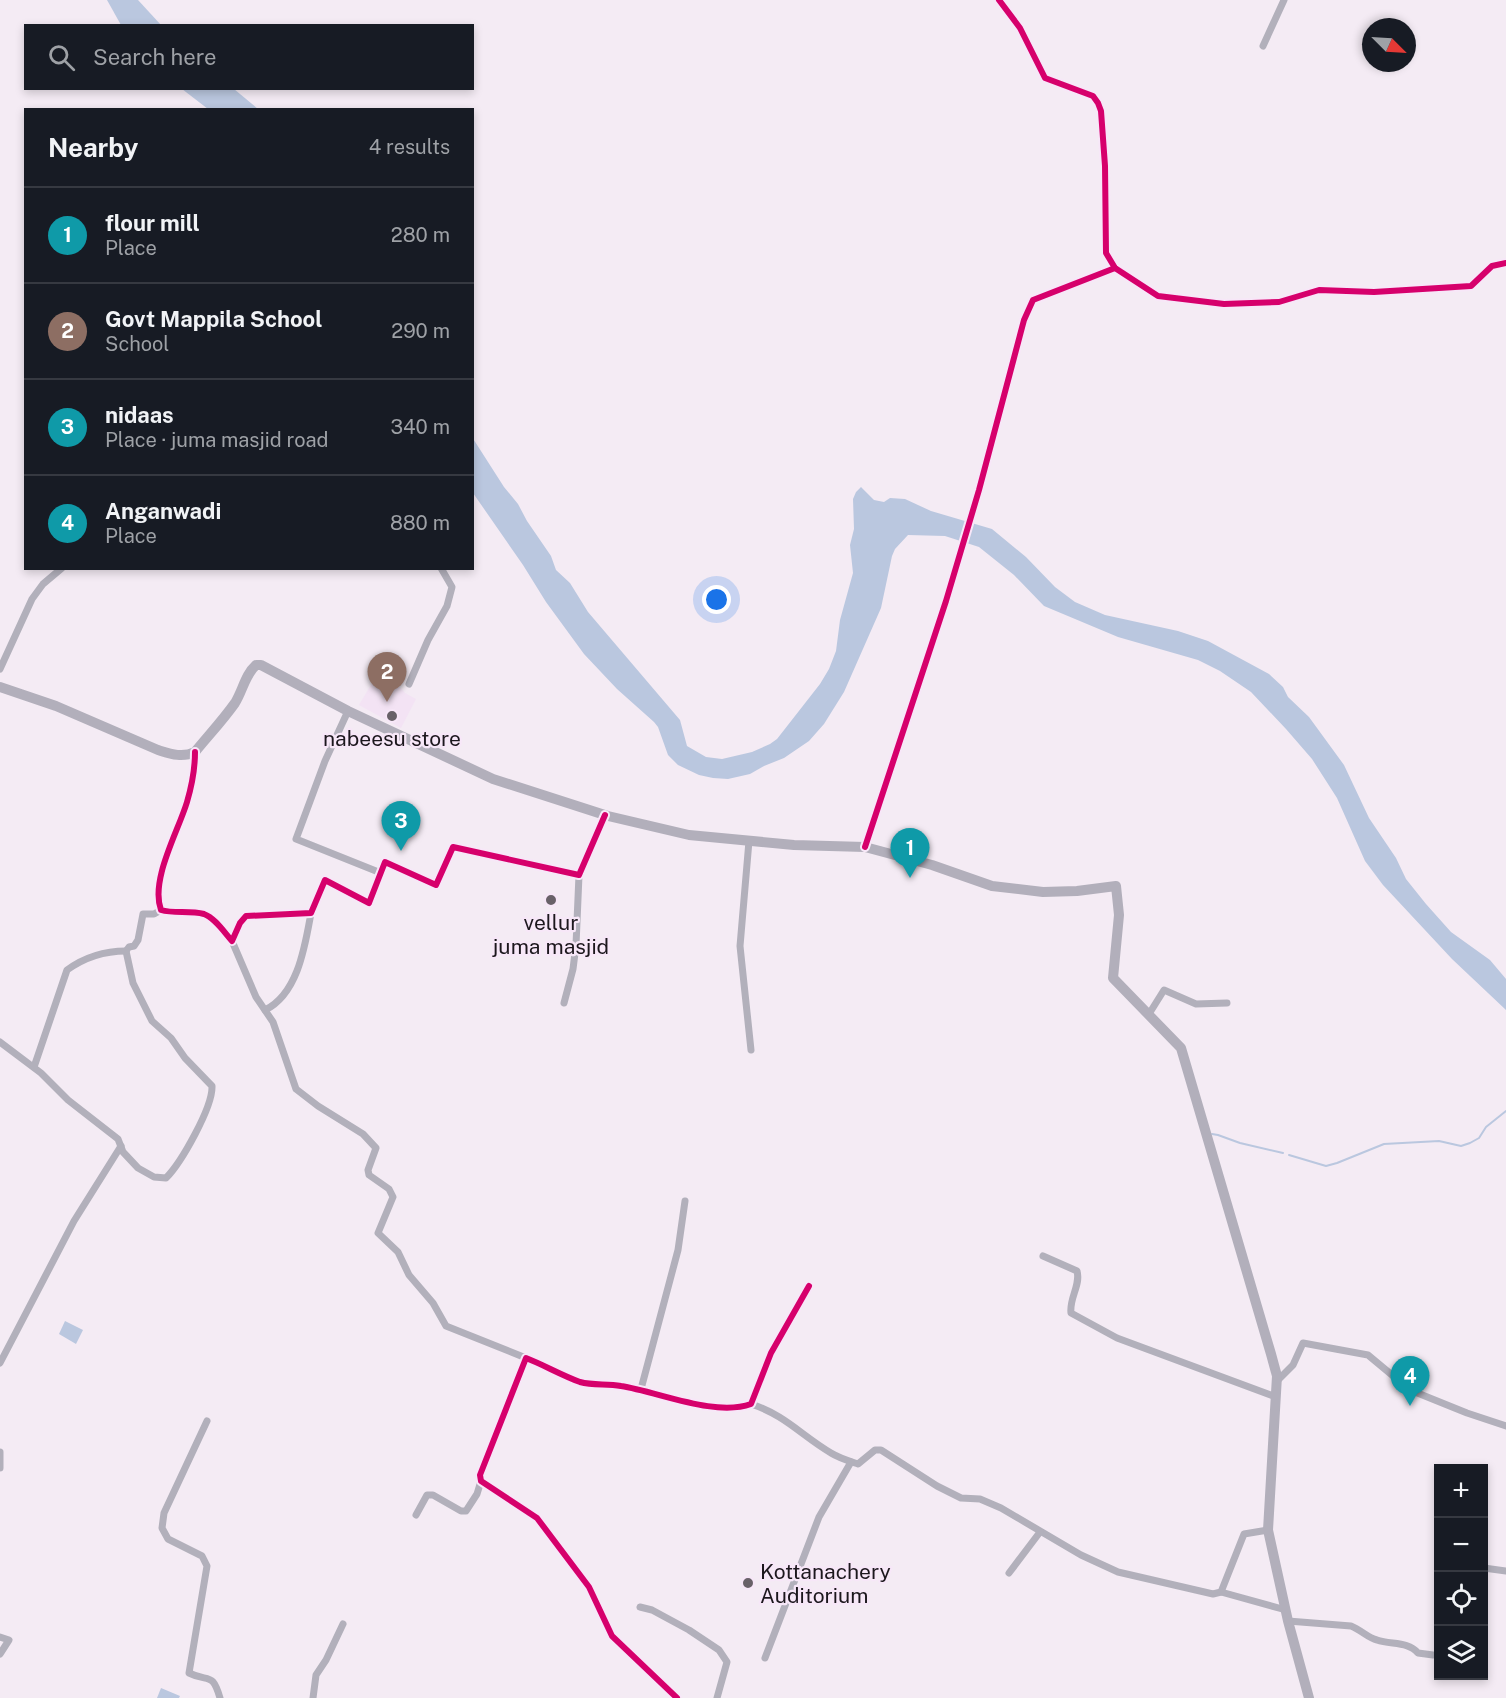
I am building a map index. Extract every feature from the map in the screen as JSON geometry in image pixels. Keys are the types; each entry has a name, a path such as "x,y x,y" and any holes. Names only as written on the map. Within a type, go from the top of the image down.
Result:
{"main road":[{"path":"0,687 56,706 158,750 187,756 195,752 235,702 247,675 256,665 261,665 348,711 493,779 605,815 689,835 794,845 865,847 932,865 993,886 1043,892 1116,886 1119,915 1113,978 1181,1048 1271,1354 1276,1397 1268,1530 1287,1616 1309,1698"}],"street":[{"path":"999,0 1020,28 1046,78 1093,96 1098,103 1101,111 1105,166 1104,240 1106,253 1115,268 1158,296 1224,304 1279,302 1319,290 1374,292 1471,286 1492,266 1506,263"},
{"path":"1263,46 1284,0"},
{"path":"865,847 946,601 979,490 1024,320 1033,300 1115,268"},
{"path":"0,669 32,599 60,570"},
{"path":"409,684 428,640 447,606 452,587 442,570"},
{"path":"348,711 325,761 296,839 381,873"},
{"path":"161,910 158,885 187,802 195,770 195,752"},
{"path":"564,1003 573,969 576,945 579,875 605,815"},
{"path":"749,841 740,946 751,1050"},
{"path":"265,1010 274,1005 292,982 307,938 311,913 325,880 369,903 385,862 436,885 453,847 579,875"},
{"path":"34,1067 67,970 108,951 126,951 129,947 134,946 138,940 143,914 154,914 161,910 202,914 210,918 232,941 239,954 256,997 273,1022 296,1089 318,1106 363,1134 376,1148 368,1170 369,1175 389,1189 393,1197 378,1233 398,1252 409,1275 433,1303 446,1326 583,1383 641,1389 719,1408 740,1408 751,1404 776,1414 833,1455 851,1462 858,1464 871,1453 881,1450 937,1486 961,1498 980,1499 1001,1508 1081,1555 1118,1572 1213,1594 1221,1592 1287,1616 1351,1626 1374,1640 1398,1643 1414,1648 1418,1653 1433,1655"},
{"path":"232,941 240,923 246,916 311,913"},
{"path":"0,1042 34,1067 68,1100 118,1138 123,1152 138,1168 154,1178 166,1178 174,1170 199,1125 213,1093 212,1086 185,1058 171,1038 152,1021 133,983 126,951"},
{"path":"1149,1014 1164,990 1196,1004 1227,1003"},
{"path":"0,1364 74,1221 121,1146"},
{"path":"641,1389 678,1250 685,1201"},
{"path":"1043,1256 1077,1271 1080,1278 1070,1305 1071,1313 1117,1338 1276,1397"},
{"path":"751,1404 771,1353 809,1286"},
{"path":"1276,1382 1293,1365 1303,1343 1368,1355 1410,1390 1506,1426"},
{"path":"416,1515 427,1495 433,1495 461,1511 466,1511 477,1494 481,1481 480,1475 526,1358"},
{"path":"207,1421 164,1513 162,1528 168,1539 202,1556 207,1566 189,1673 209,1678 216,1683 220,1698"},
{"path":"0,1452 0,1468"},
{"path":"765,1658 819,1517 851,1462"},
{"path":"481,1481 537,1518 590,1587 612,1636 678,1698"},
{"path":"1221,1592 1244,1534 1268,1530"},
{"path":"1009,1573 1040,1532"},
{"path":"1488,1569 1506,1571"},
{"path":"640,1607 670,1619 719,1650 726,1662 717,1698"},
{"path":"313,1698 316,1675 326,1660 343,1624"},
{"path":"0,1637 9,1640 0,1654"}],"shaded area":[{"path":"378,673 380,677 396,683 405,693 416,699 401,728 359,705"}],"water":[{"path":"107,0 138,0 160,24 120,24"},
{"path":"183,90 235,90 257,108 207,108"},
{"path":"474,440 551,556 556,570 570,583 588,612 680,720 687,746 706,757 722,759 752,752 777,739 829,669 836,651 840,620 853,573 850,545 854,529 853,499 861,487 874,500 884,502 890,498 905,499 931,511 992,529 1026,557 1055,587 1075,602 1105,615 1178,631 1208,641 1269,674 1283,687 1288,697 1309,717 1344,765 1369,818 1396,858 1406,879 1451,932 1490,960 1506,979 1506,1010 1452,959 1383,885 1365,861 1337,798 1312,759 1251,692 1220,671 1198,660 1118,637 1044,606 1014,575 979,547 945,536 908,535 895,549 881,608 844,692 824,724 809,741 784,758 750,774 728,779 699,775 678,765 668,755 658,727 584,654 546,602 474,494"},
{"path":"65,1321 83,1330 76,1344 59,1334"},
{"path":"161,1688 180,1696 179,1698 157,1698"}],"waterway":[{"path":"1289,1155 1326,1166 1384,1144 1439,1141 1461,1146 1479,1138 1486,1127 1506,1111"},
{"path":"1212,1134 1283,1153"}],"cycle path":[{"path":"999,0 1020,28 1045,78 1093,96 1098,103 1101,111 1105,166 1106,253 1115,268 1158,296 1224,304 1279,302 1319,290 1374,292 1471,286 1492,266 1506,263"},
{"path":"865,847 946,601 979,490 1024,320 1033,300 1115,268"},
{"path":"195,752 194,771 187,802 162,871 159,885 161,910 204,914 212,919 232,941 240,923 246,916 311,913 325,880 369,903 385,862 436,885 453,847 579,875 605,815"},
{"path":"677,1698 612,1636 589,1587 537,1518 481,1481 480,1475 526,1358 580,1382 621,1386 704,1406 721,1408 751,1404 771,1353 809,1286"}],"place":[{"name":"Govt Mappila School","path":"387,702"},
{"name":"nabeesu store","path":"392,716"},
{"name":"nidaas","path":"401,851"},
{"name":"flour mill","path":"910,878"},
{"name":"vellur juma masjid","path":"551,900"},
{"name":"Anganwadi","path":"1410,1406"},
{"name":"Kottanachery Auditorium","path":"748,1583"}]}
